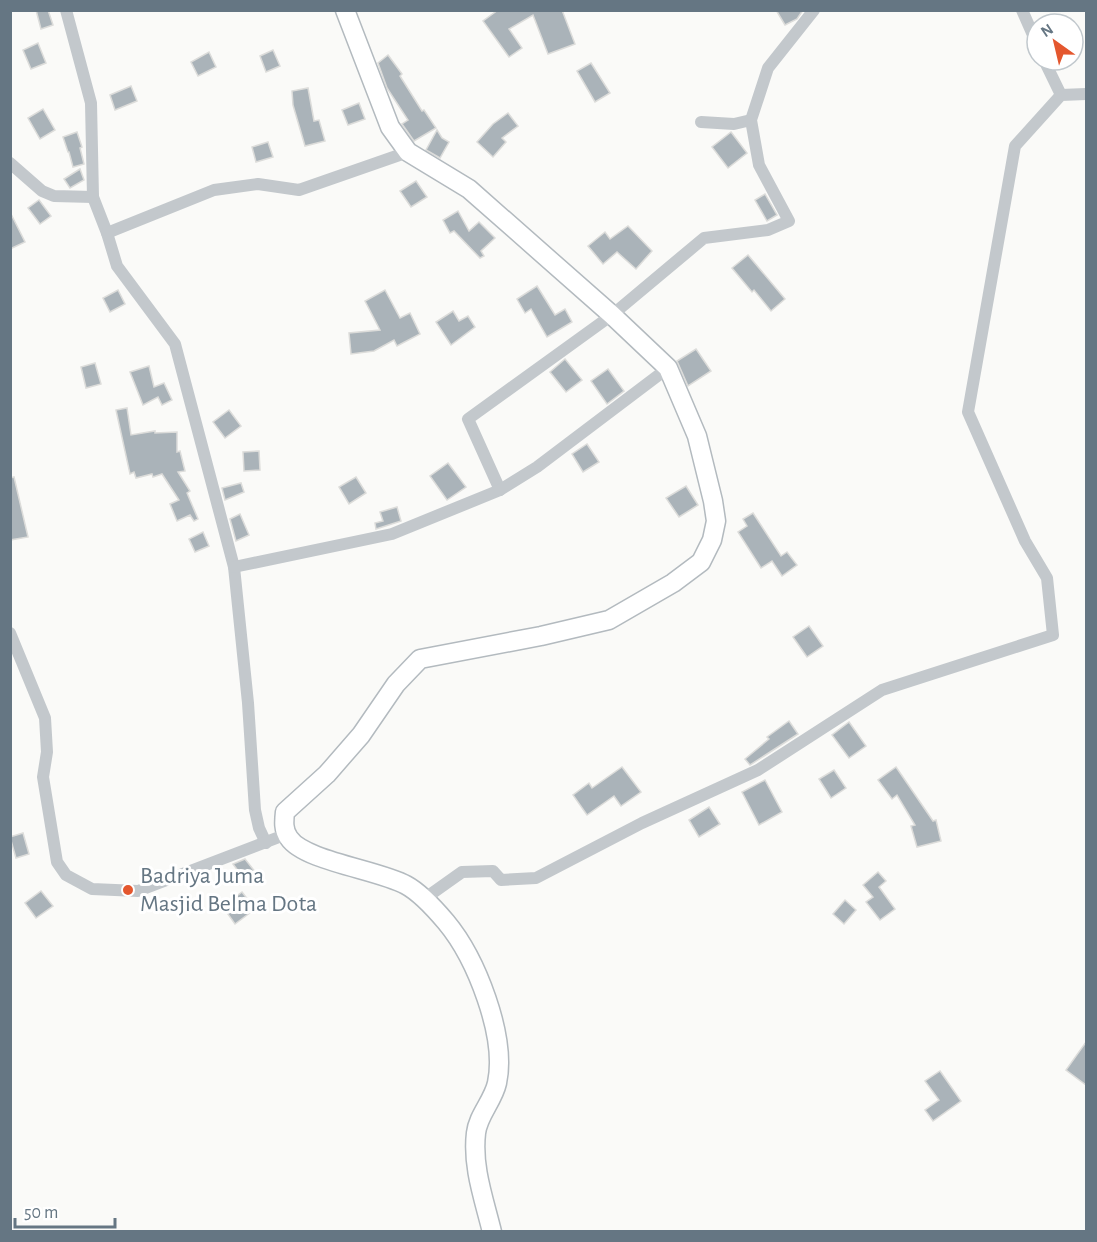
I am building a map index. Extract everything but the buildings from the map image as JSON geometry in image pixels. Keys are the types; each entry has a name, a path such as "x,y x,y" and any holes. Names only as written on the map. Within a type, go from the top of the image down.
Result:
{"main road":[{"path":"345,10 390,127 408,152 470,189 668,368 697,436 716,521 711,540 701,562 673,583 609,620 541,636 420,659 396,684 362,735 327,774 285,812 284,827 287,834 305,852 406,885 424,899 447,923 470,959 494,1019 500,1067 496,1087 482,1113 476,1132 475,1162 492,1232"}],"street":[{"path":"66,10 92,103 93,197 117,266 175,344 234,567 248,703 255,810 259,828 266,843"},
{"path":"500,490 468,419 612,315 704,238 768,230 789,221 759,165 751,120 768,68 814,10"},
{"path":"1050,72 1061,95"},
{"path":"424,899 462,872 493,871 501,879 536,878 642,824 758,770 882,690 1053,635 1047,578 1025,541 968,412 1015,146 1061,95 1086,94"},
{"path":"701,122 734,123 751,120"},
{"path":"107,232 214,190 258,184 299,190 408,152"},
{"path":"10,163 42,191 54,196 93,197"},
{"path":"234,567 392,534 500,490 537,467 668,368"},
{"path":"10,633 45,718 47,752 43,777 57,861 66,875 92,889 138,891 287,834"}],"place":[{"name":"Badriya Juma Masjid Belma Dota","path":"128,890"}]}
